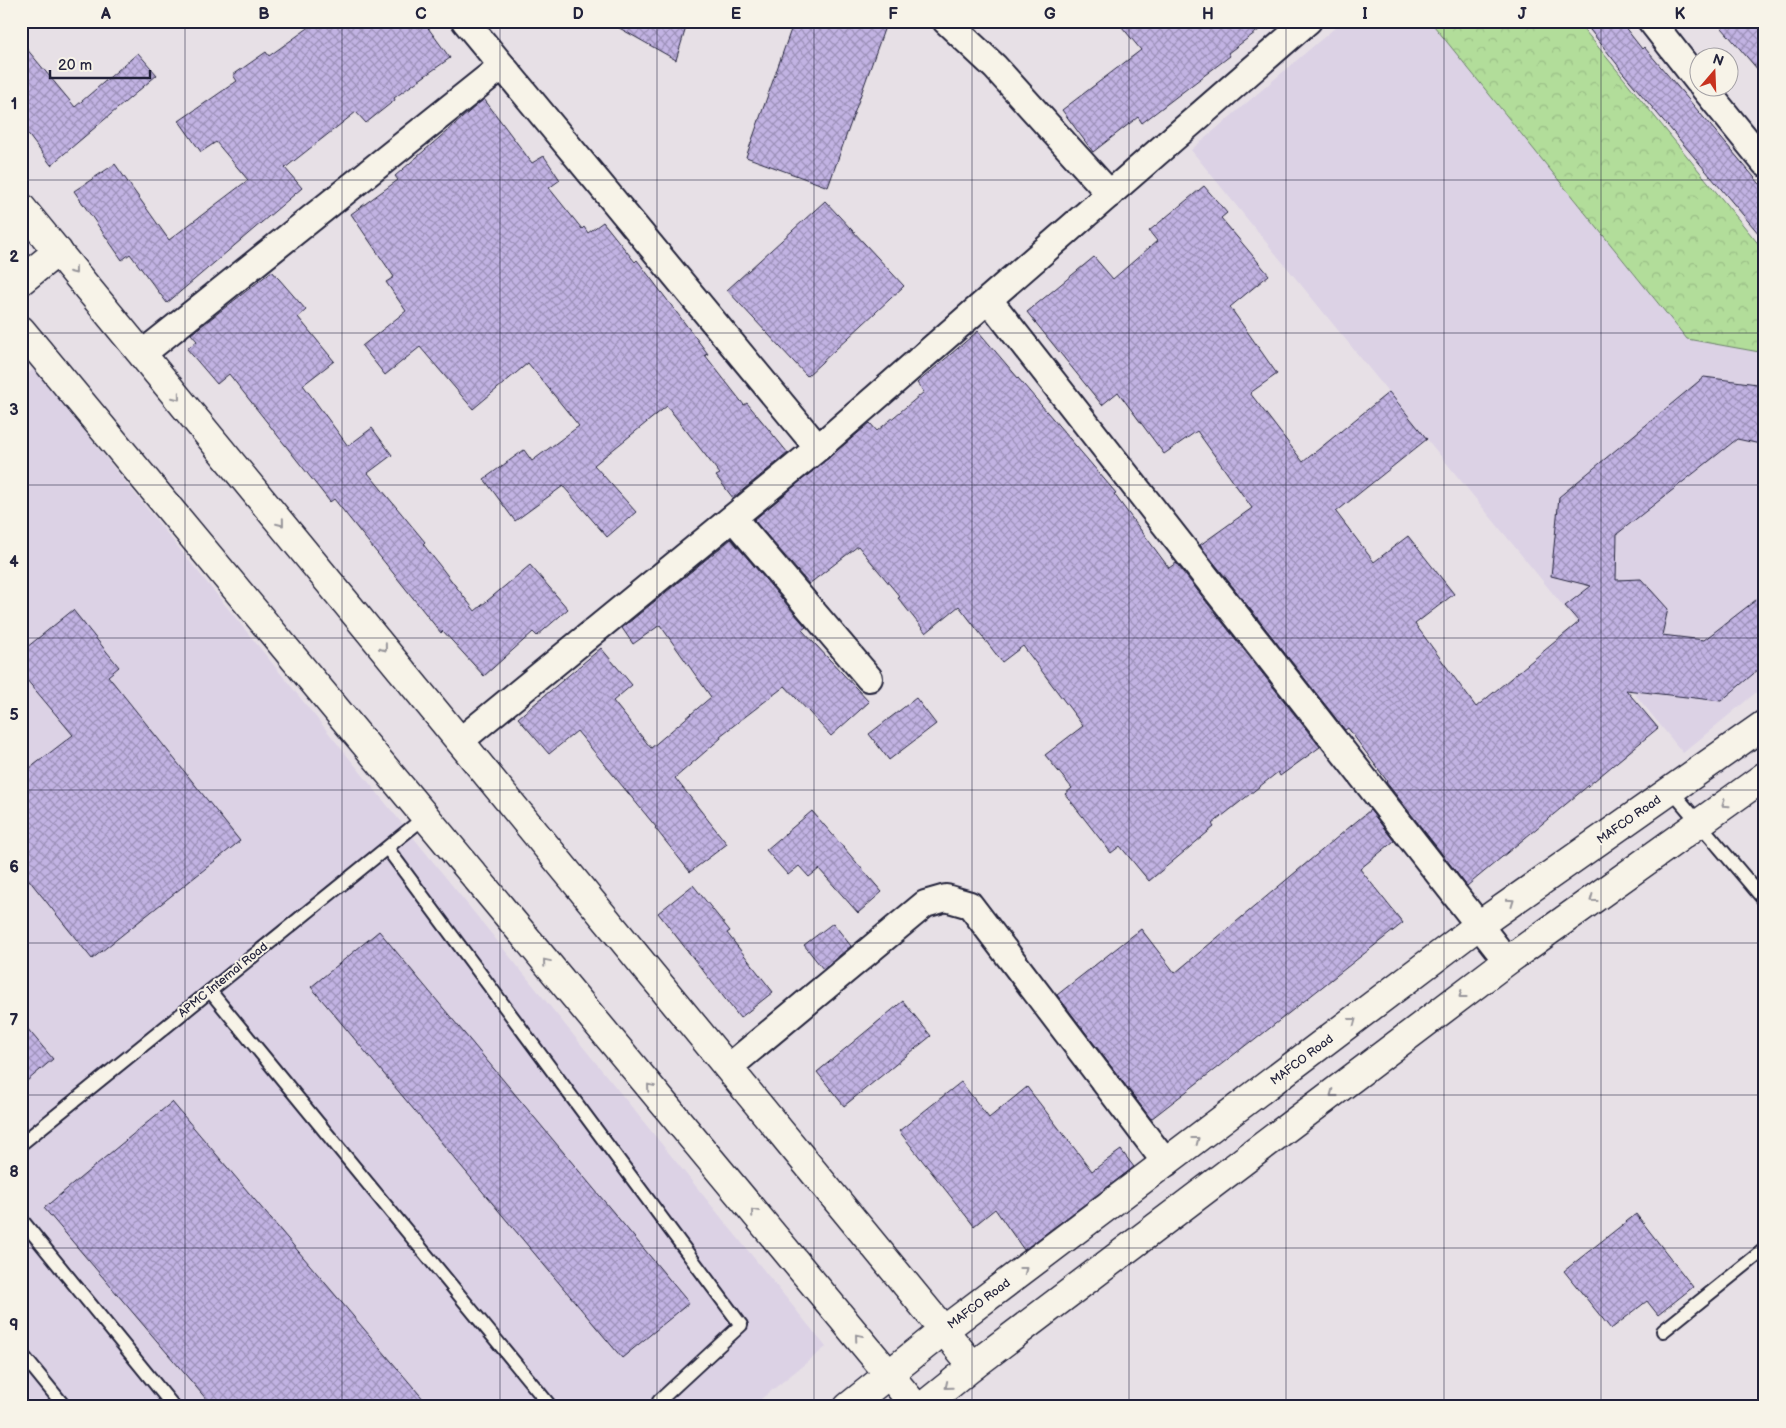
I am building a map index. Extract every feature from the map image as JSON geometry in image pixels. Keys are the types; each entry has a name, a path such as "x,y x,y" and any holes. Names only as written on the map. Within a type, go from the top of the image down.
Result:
{"main road":[{"path":"21,207 973,1366"},
{"path":"21,280 58,251"},
{"path":"21,330 916,1407"},
{"name":"MAFCO Road","path":"848,1407 944,1330 1479,925 1765,724"},
{"path":"922,1407 973,1366 1507,961 1765,776"}],"street":[{"path":"465,21 818,448"},
{"path":"946,21 995,67 1110,194"},
{"path":"460,741 818,448 1308,21"},
{"path":"1651,21 1688,68"},
{"path":"142,354 502,66"},
{"path":"1712,98 1765,163"},
{"path":"989,300 1507,961"},
{"path":"733,518 869,678"},
{"path":"728,1068 925,904 946,898 970,905 1166,1163"}],"lane":[{"path":"1671,790 1765,901"},
{"name":"APMC Internal Road","path":"21,1144 426,816"},
{"path":"387,848 741,1325 659,1401"},
{"path":"210,990 551,1407"},
{"path":"21,1220 174,1407"},
{"path":"1662,1331 1765,1249"},
{"path":"21,1353 65,1407"}],"shaded area":[{"path":"1343,21 1430,21 1687,339 1765,353 1765,685 1683,753 1191,150"},
{"path":"34,369 826,1347 751,1407 21,1407 21,379"}],"green space":[{"path":"1430,21 1577,21 1765,252 1765,353 1687,339"}],"building":[{"path":"318,21 423,21 450,58 394,98 395,100 366,123 356,112 285,168 302,188 167,303 130,254 122,260 74,191 115,164 169,240 248,180 216,142 201,152 179,121 237,81 233,75 266,52 269,56"},
{"path":"607,21 688,21 676,60"},
{"path":"794,21 887,21 828,187 746,157"},
{"path":"1117,21 1271,21 1228,53 1230,56 1142,123 1138,117 1093,152 1062,110 1141,50"},
{"path":"1583,21 1620,21 1642,49 1644,47 1765,190 1765,241 1619,68"},
{"path":"1716,21 1765,21 1765,78"},
{"path":"21,42 75,107 138,53 157,75 51,165 21,125"},
{"path":"484,99 532,163 544,156 560,180 549,188 582,229 584,227 588,233 603,222 635,262 637,260 708,354 705,355 744,405 747,403 788,453 733,498 716,476 720,474 667,406 594,465 636,512 607,537 563,486 515,521 484,479 524,450 532,461 579,426 528,363 473,409 420,347 385,375 362,346 406,311 386,282 394,277 351,214 398,180 395,176"},
{"path":"1204,186 1227,213 1221,218 1269,275 1230,307 1277,374 1250,393 1303,462 1389,392 1427,439 1336,512 1374,562 1408,536 1454,594 1415,624 1476,707 1579,622 1565,606 1591,586 1551,576 1559,497 1704,377 1765,385 1765,445 1737,439 1617,534 1616,580 1641,579 1668,609 1662,635 1704,640 1765,593 1765,664 1721,701 1626,690 1658,728 1467,886 1386,782 1348,728 1345,730 1200,545 1252,508 1197,431 1164,454 1118,392 1102,405 1027,312 1094,257 1113,279 1157,241 1149,231"},
{"path":"825,201 904,286 807,376 727,290"},
{"path":"272,271 306,310 298,317 334,361 303,385 348,446 372,428 392,455 368,473 425,542 423,544 475,611 530,565 568,609 537,636 533,632 484,676 443,631 441,633 334,499 330,502 229,374 217,384 187,349 197,341 191,334"},
{"path":"978,331 1116,493 1114,494 1169,568 1176,563 1320,747 1280,776 1278,772 1212,824 1214,827 1149,881 1120,846 1111,853 1065,794 1072,788 1045,755 1083,726 1023,646 1002,662 959,606 926,633 898,598 900,597 858,546 809,584 754,520 870,423 877,431 924,392 917,383"},
{"path":"731,539 806,627 802,630 869,702 831,736 785,686 720,736 721,738 675,778 727,844 690,872 656,827 577,731 549,754 518,718 601,648 632,685 613,701 651,748 711,697 660,625 633,644 622,628"},
{"path":"73,610 119,667 108,676 240,841 92,959 21,870 21,775 73,735 21,673 21,652"},
{"path":"916,698 936,724 889,760 869,734"},
{"path":"1370,810 1394,841 1360,869 1403,923 1151,1119 1057,995 1141,929 1175,973"},
{"path":"812,811 882,892 858,913 819,869 809,877 799,866 788,875 766,850"},
{"path":"693,885 730,931 727,933 773,992 740,1018 658,913"},
{"path":"833,923 851,946 823,969 804,945"},
{"path":"379,931 689,1303 622,1358 311,987"},
{"path":"903,1001 931,1036 844,1106 817,1072"},
{"path":"21,1021 53,1059 21,1086"},
{"path":"961,1082 989,1118 1027,1087 1092,1171 1121,1150 1134,1167 1024,1250 995,1209 974,1226 899,1131"},
{"path":"172,1102 430,1407 213,1407 44,1208"},
{"path":"1636,1214 1693,1287 1658,1315 1647,1301 1611,1329 1564,1271"}]}
